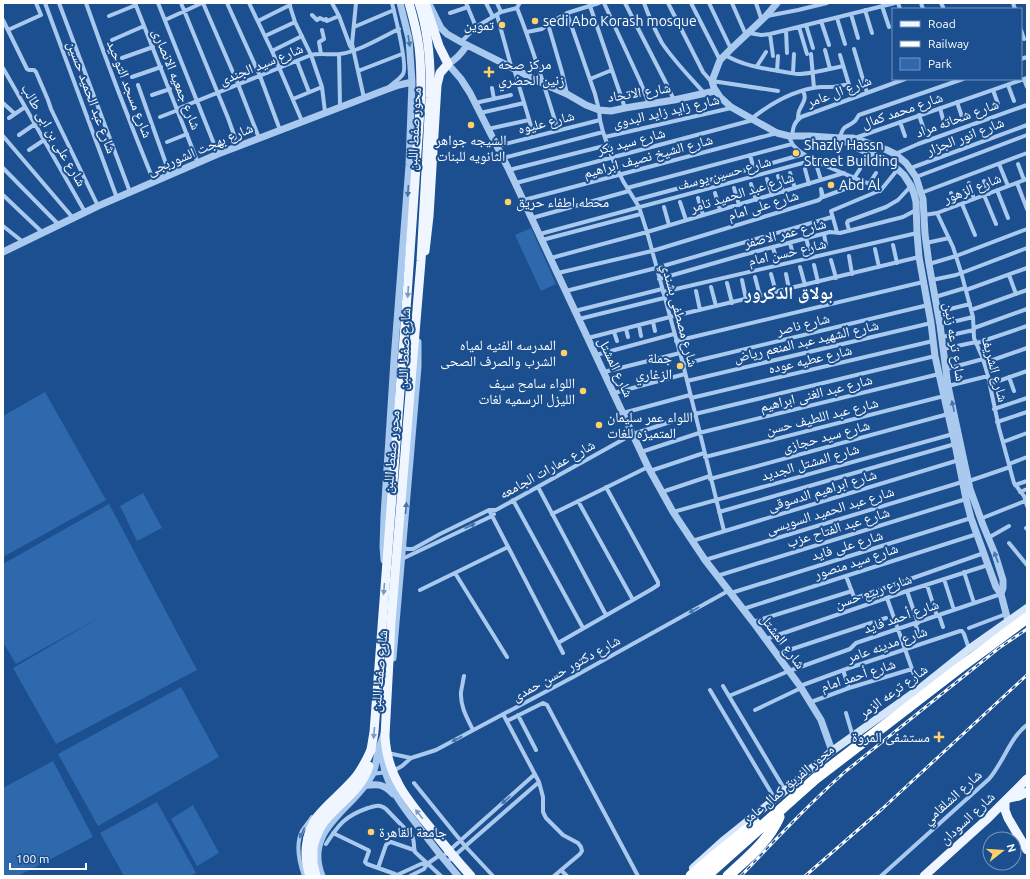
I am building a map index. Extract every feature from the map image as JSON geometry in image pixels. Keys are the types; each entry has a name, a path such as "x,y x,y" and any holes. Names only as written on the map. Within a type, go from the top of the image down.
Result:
{"highway":[{"name":"محور الفريق كمال عامر","path":"706,876 810,783 1027,618"},
{"name":"محور الفريق كمال عامر","path":"716,876 776,808 858,752 1027,623"},
{"path":"691,876 776,808 812,776 832,766"},
{"path":"728,876 765,840 772,831 776,808"}],"main road":[{"name":"محور صفط اللبن","path":"310,876 306,852 312,827 317,817 346,788 364,766 371,750 374,732 421,95 419,46 409,3"},
{"name":"محور صفط اللبن","path":"420,3 426,33 431,88 421,261 390,622 385,744 389,763 402,790 419,814 471,876"},
{"path":"421,261 426,243 436,91 441,70 448,64 439,46 425,3"},
{"name":"شارع ترعه الزمر","path":"686,876 719,844 776,808 786,790 832,750 919,689 1007,618 1027,608"},
{"path":"316,876 313,863 316,838 324,823 353,792 365,775 370,760 371,750"},
{"name":"شارع السودان","path":"924,876 980,825 1027,779"},
{"path":"1027,792 1007,799 1005,810 1008,818 1027,850"},
{"path":"932,876 976,836 980,825"}],"street":[{"name":"شارع عبد الحميد حسين","path":"45,3 117,198"},
{"path":"60,3 130,192"},
{"name":"شارع مسجد التوحيد","path":"86,3 100,44 154,182"},
{"path":"158,3 196,102 218,154"},
{"path":"181,3 238,146"},
{"path":"165,20 203,3 238,84 259,138"},
{"path":"227,3 260,76 280,130"},
{"path":"250,3 302,121"},
{"path":"334,3 350,46 354,51"},
{"path":"356,3 352,44 364,98"},
{"path":"385,90 401,77 405,70 399,29 392,3"},
{"path":"386,570 383,547 409,164 412,82 409,39 400,3"},
{"name":"شارع صفط اللبن","path":"315,851 326,829 356,796 372,774 380,744 386,731 418,367 418,246 426,88 425,54 420,19 415,3"},
{"name":"شارع الاتحاد","path":"429,3 441,28 447,34 586,105 600,110 611,111 715,91"},
{"path":"486,3 497,15"},
{"path":"497,3 497,15 534,136"},
{"path":"448,64 458,57 463,51 464,43 476,27 497,15 517,8 520,3"},
{"path":"527,32 542,29 567,13 590,4 599,3"},
{"path":"604,3 649,104"},
{"path":"625,3 666,81 674,100"},
{"path":"644,3 665,46 674,59 705,94"},
{"path":"668,3 703,72 709,80 778,91"},
{"path":"690,3 723,58 802,74 843,66"},
{"path":"708,3 731,49"},
{"path":"732,3 747,34"},
{"path":"756,3 764,18"},
{"path":"712,81 723,58 764,18 777,3"},
{"path":"764,18 827,3"},
{"path":"747,34 770,34 897,3"},
{"path":"8,30 41,15 38,4"},
{"path":"109,16 135,4"},
{"name":"شارع جمعيه الانصارى","path":"135,4 170,88 198,163"},
{"path":"258,21 290,4 295,22 311,55 322,87 325,112"},
{"path":"590,4 625,108"},
{"path":"450,13 467,5 476,27"},
{"path":"882,6 889,27"},
{"path":"517,8 527,32 558,130"},
{"path":"354,27 394,10"},
{"path":"865,10 872,33"},
{"name":"شارع مصطفى بشندي","path":"567,13 600,110 600,120 612,158 641,214 683,364 704,455 724,531"},
{"path":"851,14 858,38"},
{"path":"312,15 317,20 320,18 323,20 326,19 327,21 338,16"},
{"path":"837,18 845,44"},
{"path":"3,20 27,69 34,70 36,72 51,109 98,206"},
{"path":"265,36 295,22"},
{"path":"821,22 829,45"},
{"path":"548,24 567,94"},
{"path":"806,25 813,48"},
{"path":"112,40 144,26"},
{"path":"799,27 809,54 813,72 814,88"},
{"name":"شارع سيد الجندى","path":"160,117 311,55 339,54 354,51 399,29"},
{"path":"321,54 319,42 324,40 322,30"},
{"path":"786,30 787,53"},
{"path":"770,34 772,56"},
{"path":"272,51 302,36"},
{"path":"122,58 153,46"},
{"path":"854,49 867,93"},
{"path":"825,50 830,69"},
{"path":"757,66 766,52"},
{"path":"339,54 340,106"},
{"path":"358,71 402,54"},
{"path":"793,73 794,54"},
{"path":"840,55 854,98"},
{"path":"777,70 778,56"},
{"path":"297,61 309,92"},
{"name":"شارع المشتل","path":"448,64 465,85 516,183 614,393 631,435 649,469 674,512 705,560 801,687 821,720 832,750"},
{"path":"132,78 161,67"},
{"name":"شارع على بن ابى طالب","path":"3,68 86,212"},
{"path":"590,79 612,70"},
{"path":"1026,78 1027,87"},
{"name":"شارع ال عامر","path":"791,139 794,125 801,117 902,80"},
{"path":"840,138 844,127 856,120 859,115 960,80"},
{"name":"شارع محمد كمال","path":"853,138 1020,80"},
{"name":"شارع ترعه زنين","path":"712,81 715,91 732,107 777,133 791,139 810,136 853,138 895,154 911,168 916,177 921,193 929,264 942,337 948,386 965,481 966,500 976,534 994,583 1001,594 1007,618"},
{"name":"شارع بهجت الشوربجى","path":"3,252 98,206 218,154 340,106 399,85 412,82"},
{"name":"شارع سيد بكر","path":"516,183 751,119 762,110 776,102 802,91 821,87 832,88 849,84"},
{"path":"1008,84 1014,101"},
{"path":"138,86 170,175"},
{"path":"293,99 322,87"},
{"path":"152,95 170,88"},
{"path":"492,88 494,99"},
{"path":"993,90 998,104"},
{"path":"798,119 800,109 805,98 802,91"},
{"path":"475,103 511,95"},
{"path":"957,102 962,117"},
{"path":"3,103 15,114"},
{"path":"480,113 524,103"},
{"name":"شارع شحاته مراد","path":"895,154 1027,105"},
{"path":"9,118 25,107"},
{"name":"شارع زايد زايد البدوى","path":"605,137 732,107"},
{"path":"940,108 944,123"},
{"path":"919,115 924,130"},
{"path":"488,129 529,120"},
{"name":"شارع عليوه","path":"497,146 600,120"},
{"path":"900,122 905,136"},
{"path":"19,134 35,124"},
{"name":"شارع انور الجزار","path":"911,168 1027,125"},
{"path":"503,158 603,132"},
{"name":"شارع الشيخ نصيف ابراهيم","path":"524,200 777,133"},
{"path":"167,142 187,134"},
{"path":"916,177 1027,135"},
{"path":"3,136 73,218"},
{"name":"شارع ترعه زنين","path":"840,138 898,168 911,186 916,202 919,257 931,323 935,356 965,481 995,554 1003,580 1001,594"},
{"path":"532,218 750,155 791,139 804,154 814,160 875,186 880,191"},
{"path":"29,150 44,140"},
{"path":"509,170 608,145"},
{"path":"921,193 1027,153"},
{"path":"635,200 804,154"},
{"path":"750,155 754,167"},
{"name":"شارع حسين يوسف","path":"541,237 639,208 814,160"},
{"path":"999,164 1008,186"},
{"path":"1018,164 1026,179"},
{"path":"817,167 823,197 864,182"},
{"path":"3,168 59,225"},
{"path":"836,232 831,211 880,191 898,168"},
{"path":"854,178 860,169"},
{"path":"805,170 809,184"},
{"path":"790,173 795,188"},
{"path":"869,184 876,173"},
{"name":"شارع عبد الحميد تامر","path":"551,258 844,174"},
{"path":"778,176 782,192"},
{"path":"767,179 772,195"},
{"name":"شارع الزهور","path":"924,215 937,213 1026,179"},
{"path":"984,181 996,224"},
{"path":"969,183 974,199"},
{"path":"1017,183 1027,209"},
{"path":"751,184 756,200"},
{"path":"849,230 847,223 848,221 886,208 898,200 911,186"},
{"path":"734,188 739,205"},
{"name":"شارع على امام","path":"652,251 819,200 822,198 821,189"},
{"path":"997,190 1008,218"},
{"path":"715,193 720,210"},
{"path":"952,193 956,206"},
{"path":"3,195 43,233"},
{"path":"698,198 703,215"},
{"path":"680,202 686,220"},
{"path":"962,204 975,235"},
{"path":"664,207 669,225"},
{"name":"شارع عمر الاصفر","path":"659,279 806,238 832,232 840,233 903,217 916,210"},
{"name":"شارع الشريف","path":"937,213 949,238 961,272 973,317 976,343 988,376 1002,442 1015,485 1024,496 1026,503"},
{"path":"541,237 641,214"},
{"path":"566,291 656,268 832,217"},
{"path":"3,226 23,242"},
{"path":"929,264 956,256 1027,229"},
{"name":"شارع حسن امام","path":"575,310 917,233"},
{"path":"824,234 826,245"},
{"path":"806,238 809,249"},
{"path":"926,243 949,238"},
{"path":"790,243 793,254"},
{"path":"894,245 897,263"},
{"path":"773,248 776,257"},
{"path":"932,280 961,272 1027,248"},
{"path":"875,249 879,267"},
{"path":"558,274 652,251"},
{"path":"849,256 852,274"},
{"path":"588,338 919,257"},
{"path":"831,260 836,278"},
{"path":"814,265 818,282"},
{"path":"800,266 805,285"},
{"path":"935,297 966,289 1027,268"},
{"path":"771,274 776,292"},
{"path":"786,274 789,289"},
{"path":"1009,275 1016,294"},
{"path":"756,277 760,296"},
{"path":"742,280 746,299"},
{"path":"676,341 923,282"},
{"path":"727,283 732,303"},
{"path":"711,287 716,306"},
{"path":"971,310 1027,290"},
{"path":"696,291 700,310"},
{"path":"579,319 664,298"},
{"path":"938,312 970,304"},
{"name":"شارع ناصر","path":"683,364 928,305"},
{"path":"942,337 974,329 1027,309"},
{"path":"940,325 973,317"},
{"path":"652,322 655,331"},
{"name":"شارع الشهيد عبد المنعم رياض","path":"687,381 931,323"},
{"path":"639,325 641,336"},
{"path":"943,349 976,343 1027,326"},
{"path":"626,329 628,338"},
{"path":"614,332 616,341"},
{"path":"596,355 674,334"},
{"name":"شارع عطيه عوده","path":"623,413 933,341"},
{"path":"946,369 983,361 1027,348"},
{"path":"604,372 680,353"},
{"name":"شارع عمارات الجامعه","path":"402,559 492,516 496,510 513,500 631,435 695,414 935,356"},
{"path":"990,384 1027,371"},
{"path":"614,393 685,374"},
{"name":"شارع عبد الغنى ابراهيم","path":"641,452 699,433 939,374"},
{"path":"948,386 988,376"},
{"path":"1009,377 1014,391"},
{"name":"شارع عبد اللطيف حسن","path":"552,514 606,487 649,469 944,396"},
{"path":"994,409 1027,398"},
{"path":"997,422 1027,412"},
{"name":"شارع سيد حجازى","path":"662,492 948,414"},
{"path":"1002,442 1027,433"},
{"name":"شارع المشتل الجديد","path":"674,512 953,434"},
{"path":"719,512 956,444"},
{"name":"شارع عبد الحميد السويسى","path":"705,560 965,481 1027,457"},
{"name":"شارع ابراهيم الدسوقى","path":"692,541 959,460"},
{"path":"1015,485 1027,481"},
{"path":"538,487 606,615"},
{"path":"558,643 658,585 658,582 606,487"},
{"path":"1020,492 1027,489"},
{"path":"513,500 583,628"},
{"name":"شارع عبد الفتاح عزب","path":"717,576 966,500"},
{"path":"578,501 633,600"},
{"path":"980,519 1026,503"},
{"path":"489,510 563,653"},
{"name":"شارع عمارات الجامعه","path":"403,546 407,549 413,549 489,510 496,510"},
{"name":"شارع على فايد","path":"729,592 971,518"},
{"path":"988,538 1009,526"},
{"name":"شارع سيد منصور","path":"742,609 976,534"},
{"path":"1009,543 1027,564"},
{"path":"420,590 508,546"},
{"path":"846,576 854,597 856,598 984,553"},
{"name":"شارع ربيع حسن","path":"766,639 988,565"},
{"path":"964,572 974,603"},
{"path":"455,573 507,657"},
{"path":"944,579 954,610"},
{"path":"927,585 943,628"},
{"path":"753,622 852,591"},
{"path":"907,591 919,635"},
{"name":"شارع دكتور حسن حمدى","path":"304,876 300,866 298,842 302,832 313,816 329,799 361,778 372,774 385,773 397,769 411,758 436,750 729,592"},
{"name":"شارع أحمد فايد","path":"729,696 789,671 850,649 856,643 1001,594"},
{"path":"887,598 919,689"},
{"path":"777,654 886,618"},
{"path":"969,628 1007,618"},
{"name":"شارع مدينه عامر","path":"755,710 801,687 843,670 962,631 969,649"},
{"name":"شارع أحمد امام","path":"810,702 849,688 912,669"},
{"path":"843,670 849,688"},
{"path":"464,676 461,694 462,703 473,730"},
{"path":"723,686 786,790"},
{"path":"710,690 776,808"},
{"path":"507,721 543,703 547,706 638,876"},
{"path":"846,713 852,737"},
{"path":"504,714 539,782 543,797 543,812 546,818 563,835 578,843 581,847 582,851 580,854 554,876"},
{"path":"518,716 536,750"},
{"name":"شارع الشلقامي","path":"881,876 989,779 1020,731 1027,724"},
{"name":"شارع صفط اللبن","path":"381,743 385,773 397,799"},
{"name":"شارع دكتور حسن حمدى","path":"382,752 411,758"},
{"path":"442,858 535,774"},
{"path":"389,876 396,875 421,864 427,864 465,846 539,782"},
{"path":"414,783 465,846 493,876"},
{"path":"346,788 376,784 387,788 458,876"},
{"path":"326,844 342,822 353,814 374,806 381,806 386,809 412,836 414,841 414,850"},
{"path":"333,833 368,849 369,851 366,863 396,875"},
{"path":"378,868 386,845 391,842 414,850 441,876"},
{"path":"315,851 322,876"},
{"path":"410,876 424,869 427,864"},
{"path":"561,870 567,876"}],"green space":[{"path":"531,228 556,284 541,291 515,235"},
{"path":"45,392 106,500 3,557 3,416"},
{"path":"143,493 162,528 137,541 120,506"},
{"path":"109,504 197,670 56,744 13,668 102,616 16,664 3,642 3,564"},
{"path":"181,687 219,757 98,826 58,754"},
{"path":"53,761 93,837 18,876 3,876 3,788"},
{"path":"157,802 196,873 191,876 124,876 100,833"},
{"path":"193,805 219,853 197,866 171,819"}],"railway":[{"path":"741,876 805,809 846,771 999,648 1027,629"},
{"path":"805,876 882,809 1027,675"}],"place":[{"name":"sedi Abo Korash mosque","path":"535,21"},
{"name":"تموين","path":"502,25"},
{"name":"مركز صحه زنين الحضري","path":"489,72"},
{"name":"الشيجه جواهر الثانويه للبنات","path":"471,125"},
{"name":"Shazly Hassn Street Building","path":"796,153"},
{"name":"Abd Al","path":"831,185"},
{"name":"محطه اطفاء حريق","path":"508,202"},
{"name":"المدرسه الفنيه لمياه الشرب والصرف الصحى","path":"564,353"},
{"name":"جملة الزغاري","path":"680,366"},
{"name":"اللواء سامح سيف الليزل الرسميه لغات","path":"583,391"},
{"name":"اللواء عمر سليمان المتميزه للغات","path":"599,425"},
{"name":"مستشفى المروة","path":"939,737"},
{"name":"جامعة القاهرة","path":"371,832"}],"district":[{"name":"بولاق الدكرور","path":"789,292"}]}
